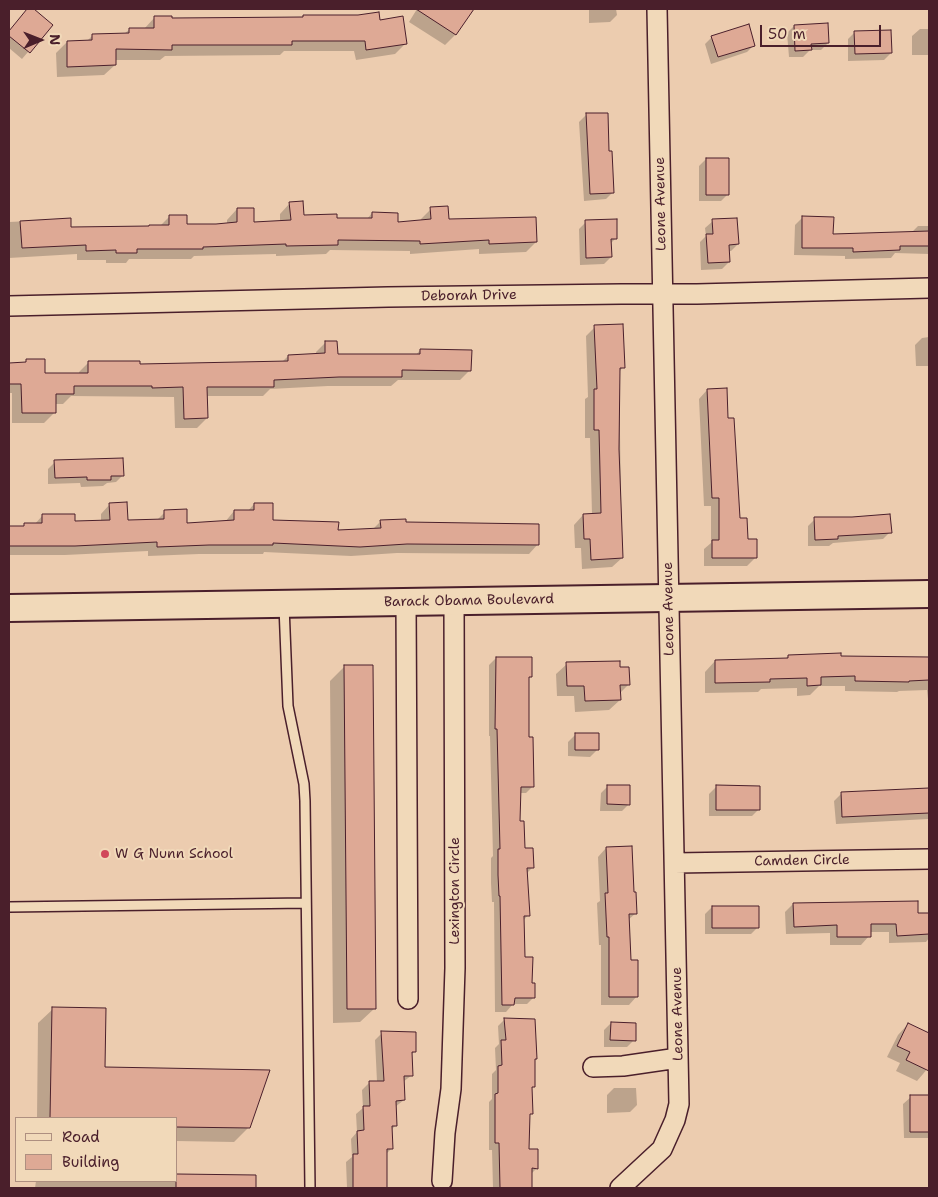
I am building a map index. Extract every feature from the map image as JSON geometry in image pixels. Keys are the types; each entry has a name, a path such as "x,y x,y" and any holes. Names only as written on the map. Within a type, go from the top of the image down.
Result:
{"main road":[{"name":"Barack Obama Boulevard","path":"9,608 929,594"}],"street":[{"name":"Leone Avenue","path":"620,1188 662,1148 670,1135 679,1104 657,9"},
{"name":"Deborah Drive","path":"9,306 388,297 663,294 929,288"},
{"name":"Lexington Circle","path":"442,1181 445,1133 451,1089 455,977 454,601"},
{"path":"406,602 408,999"},
{"name":"Camden Circle","path":"675,863 929,859"},
{"path":"593,1067 623,1066 678,1058"}],"lane":[{"path":"284,604 288,706 304,792 310,1188"},
{"path":"9,908 306,903"}],"building":[{"path":"27,9 34,9 53,25 30,53 9,36 9,31"},
{"path":"416,9 474,9 456,35"},
{"path":"379,12 380,20 403,16 407,44 366,50 365,41 292,41 292,45 172,45 172,50 116,49 116,65 67,67 67,41 92,40 92,34 129,33 129,28 154,28 154,16 172,16 172,18 303,17 303,15 358,15"},
{"path":"828,23 829,43 811,44 812,50 795,51 794,25"},
{"path":"749,24 755,46 718,57 711,36"},
{"path":"891,30 892,53 855,54 854,31"},
{"path":"586,113 608,113 609,151 612,151 614,193 590,194"},
{"path":"706,158 729,158 729,195 706,195"},
{"path":"303,201 304,215 337,214 337,218 372,218 372,212 398,213 398,222 431,219 430,207 448,206 449,219 536,217 537,242 489,244 489,240 420,244 420,241 338,240 338,245 286,246 286,244 203,247 203,249 137,249 137,253 116,253 116,250 86,251 86,245 22,248 20,221 71,218 71,227 149,226 169,225 169,215 187,215 187,224 216,224 237,222 237,208 254,208 254,222 291,220 289,202"},
{"path":"802,216 834,217 833,234 929,231 929,246 900,246 900,250 853,252 853,248 802,248"},
{"path":"737,218 739,244 729,245 730,262 708,263 706,234 713,234 712,219"},
{"path":"617,219 617,239 611,239 612,257 586,258 585,220"},
{"path":"623,324 625,368 620,368 619,449 623,558 591,560 590,539 584,539 583,514 601,513 599,430 594,430 594,389 597,389 594,325"},
{"path":"325,341 337,341 338,354 420,354 420,349 472,350 471,371 402,370 402,377 274,380 274,387 207,387 208,418 184,419 183,387 74,386 74,394 56,394 56,413 22,413 21,384 9,384 9,363 26,362 26,359 45,359 45,373 88,373 88,361 140,361 140,364 288,361 288,355 325,353"},
{"path":"727,388 728,418 734,418 740,518 747,518 748,539 757,539 757,558 712,558 712,540 719,540 719,498 712,498 707,389"},
{"path":"123,458 124,476 111,476 111,480 87,480 87,477 55,478 54,460"},
{"path":"127,502 128,520 164,519 164,510 187,509 187,523 234,520 234,510 254,510 254,503 273,503 273,520 339,522 338,530 381,528 380,520 406,519 406,522 539,524 539,545 407,544 360,547 273,543 273,545 157,547 157,542 75,546 9,546 9,526 24,526 24,523 42,523 42,514 75,514 75,521 110,520 109,503"},
{"path":"890,514 892,533 838,536 838,539 815,540 814,517"},
{"path":"841,653 841,656 929,657 929,680 909,682 855,681 855,676 821,677 821,685 807,686 807,678 770,679 770,682 715,683 715,660 788,658 788,655"},
{"path":"496,657 532,657 532,677 529,677 529,737 533,737 534,787 521,787 520,821 524,821 525,848 533,848 534,868 527,868 530,916 524,916 525,957 533,957 532,983 535,983 535,998 515,998 514,1005 502,1005 498,875 498,849 500,849 497,729 495,729"},
{"path":"620,661 620,667 629,667 630,685 620,685 621,700 585,701 584,686 567,686 566,662"},
{"path":"344,665 373,665 376,1009 347,1009"},
{"path":"575,733 599,733 599,750 575,750"},
{"path":"607,785 630,785 630,805 607,804"},
{"path":"716,785 760,786 760,810 716,810"},
{"path":"929,788 929,813 842,817 841,792"},
{"path":"632,846 637,914 629,914 631,960 638,960 638,997 609,997 609,937 607,937 605,893 608,893 606,847"},
{"path":"918,901 918,913 929,913 929,934 897,936 896,924 871,924 871,937 837,937 837,925 794,927 793,903"},
{"path":"712,906 759,906 759,928 712,928"},
{"path":"52,1007 106,1008 105,1067 270,1070 250,1128 178,1127 178,1117 50,1117"},
{"path":"504,1018 535,1019 537,1059 535,1059 535,1087 532,1087 533,1114 530,1114 529,1149 538,1149 538,1169 532,1168 532,1188 500,1188 499,1143 495,1143 495,1094 498,1093 498,1066 502,1065 501,1040 506,1040"},
{"path":"611,1022 636,1023 636,1041 610,1040"},
{"path":"908,1023 929,1033 929,1071 906,1060 910,1052 897,1046"},
{"path":"381,1031 416,1032 416,1052 412,1052 413,1076 404,1076 405,1100 396,1101 397,1126 392,1126 393,1149 387,1149 387,1188 353,1188 353,1154 358,1154 357,1131 364,1130 363,1106 370,1106 369,1081 384,1081"},
{"path":"910,1095 929,1095 929,1132 910,1132"},
{"path":"178,1174 256,1175 256,1188 176,1188"}],"place":[{"name":"W G Nunn School","path":"105,854"}]}
